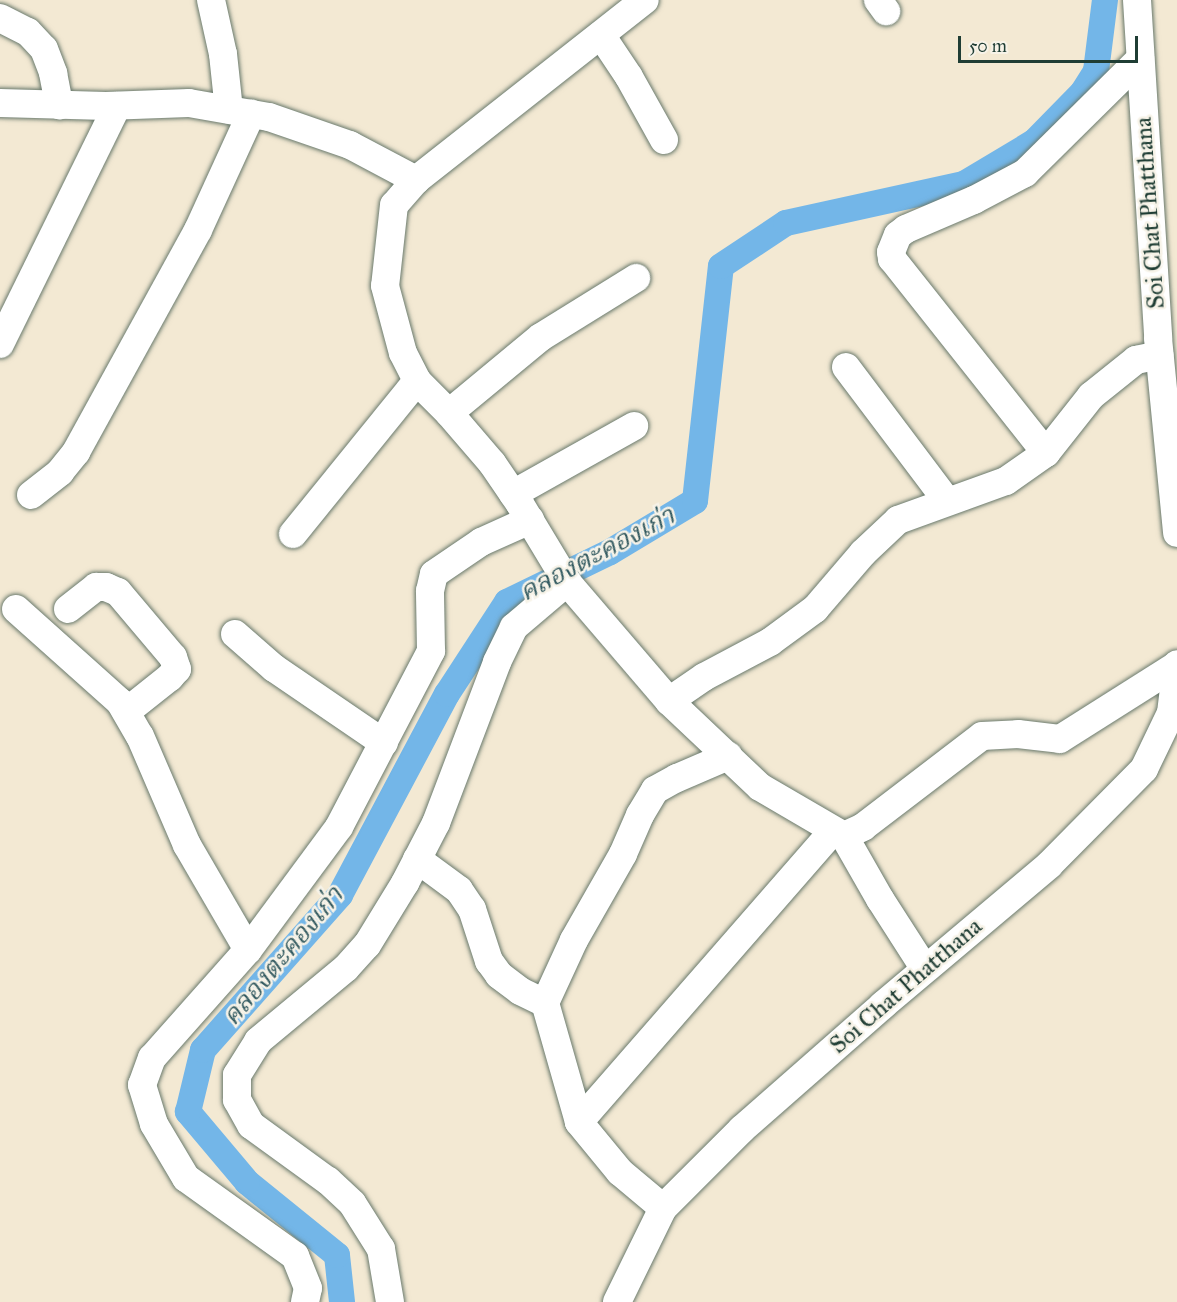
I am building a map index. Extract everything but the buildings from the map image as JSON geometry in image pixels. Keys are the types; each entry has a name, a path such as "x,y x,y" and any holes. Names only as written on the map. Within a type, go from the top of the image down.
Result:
{"street":[{"path":"31,495 60,472 76,452 198,230 240,112 223,54 211,0"},
{"name":"Soi Chat Phatthana","path":"1137,0 1160,355 1177,533"},
{"path":"634,3 601,35 416,180 394,205 385,286 403,353 417,381 449,413 492,463 560,570 669,702 760,787 838,834 925,969"},
{"path":"0,18 33,36 44,49 53,73 59,105"},
{"path":"601,35 629,76 664,140"},
{"path":"1046,453 892,259 891,252 898,236 906,229 974,200 1025,173 1140,59"},
{"path":"0,103 117,106 189,103 269,117 350,145 416,180"},
{"path":"0,344 117,106"},
{"path":"449,413 541,337 636,278"},
{"path":"669,702 704,677 770,642 815,609 863,553 898,520 1006,481 1046,453 1091,396 1136,360 1160,355"},
{"path":"846,367 947,501"},
{"path":"292,534 417,381"},
{"path":"513,494 634,426"},
{"path":"305,1302 308,1288 295,1256 186,1178 154,1125 142,1085 152,1058 248,950 339,827 431,651 430,591 434,574 481,542 530,520"},
{"path":"390,1302 381,1249 352,1203 328,1180 251,1125 237,1100 237,1076 258,1041 346,968 367,945 436,823 497,662 514,627 560,570"},
{"path":"68,609 96,587 106,587 118,592 173,657 177,669 126,712"},
{"path":"16,609 120,702 140,736 187,845 248,950"},
{"path":"235,634 274,668 384,743"},
{"path":"579,1122 838,834 863,826 982,736 1018,734 1060,739 1177,665"},
{"name":"Soi Chat Phatthana","path":"616,1302 663,1208 742,1129 925,969 1049,865 1144,769 1171,713 1177,665"},
{"path":"663,1208 620,1172 579,1122 545,1003 574,940 623,855 640,815 656,790 677,778 728,756"},
{"path":"417,859 459,891 472,909 489,961 499,975 520,991 545,1003"}],"waterway":[{"name":"คลองตะคองเก่า","path":"342,1302 337,1255 247,1182 188,1112 203,1050 340,895 447,694 507,602 610,552 695,501 721,266 786,223 964,184 1034,142 1083,92 1096,71 1105,0"}]}
